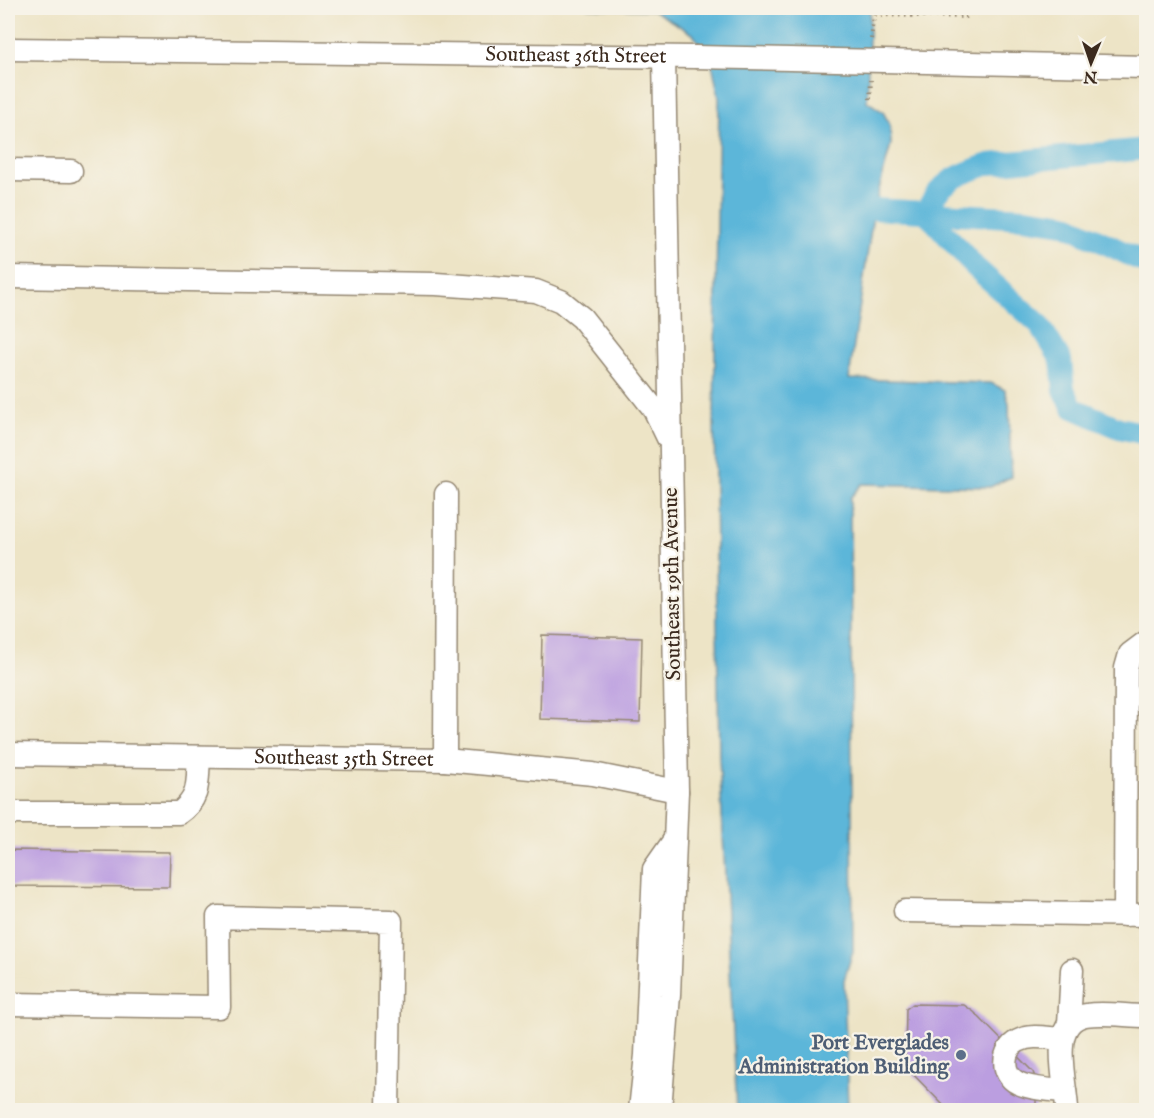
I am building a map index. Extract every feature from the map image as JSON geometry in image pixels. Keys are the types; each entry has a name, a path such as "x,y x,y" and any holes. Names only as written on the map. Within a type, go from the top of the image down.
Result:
{"street":[{"name":"Southeast 36th Street","path":"8,49 695,57 1146,67"},
{"name":"Southeast 19th Avenue","path":"660,1110 669,995 677,791 664,57"},
{"path":"8,170 70,171"},
{"path":"8,277 436,284 536,291 561,301 582,318 654,409 671,444"},
{"path":"445,760 446,494"},
{"path":"905,911 1136,915 1126,668 1130,654 1146,642"},
{"name":"Southeast 35th Street","path":"8,754 445,760 593,774 677,791"},
{"path":"8,813 179,813 192,804 196,792 199,757"},
{"path":"640,1110 646,1055 654,869 675,839"},
{"path":"8,1004 219,1007 218,917 391,921 388,1110"},
{"path":"1072,970 1065,1032 1066,1101 1018,1083 1009,1075 1005,1061 1009,1048 1019,1040 1065,1032 1084,1015 1146,1016"}],"path":[{"path":"875,15 966,17 975,9"}],"water":[{"path":"587,8 870,8 867,101 883,112 890,125 891,144 874,209 849,379 991,383 1005,390 1009,403 1011,477 990,487 862,484 850,498 853,951 844,980 848,1110 737,1110 719,757 714,417 719,98 713,68 693,34 653,10"}],"building":[{"path":"542,635 642,638 640,722 540,719"},
{"path":"8,850 170,852 169,887 8,886"},
{"name":"Port Everglades Administration Building","path":"913,1004 964,1005 974,1012 1033,1072 1036,1080 1036,1110 948,1110 908,1069 905,1062 906,1009"}],"waterway":[{"path":"1146,149 989,164 959,176 943,186 931,201 926,212 975,267 1039,324 1061,360 1064,390 1073,408 1119,428 1146,434"},
{"path":"874,209 1024,218 1065,224 1146,263"}],"place":[{"name":"Port Everglades Administration Building","path":"961,1055"}]}
